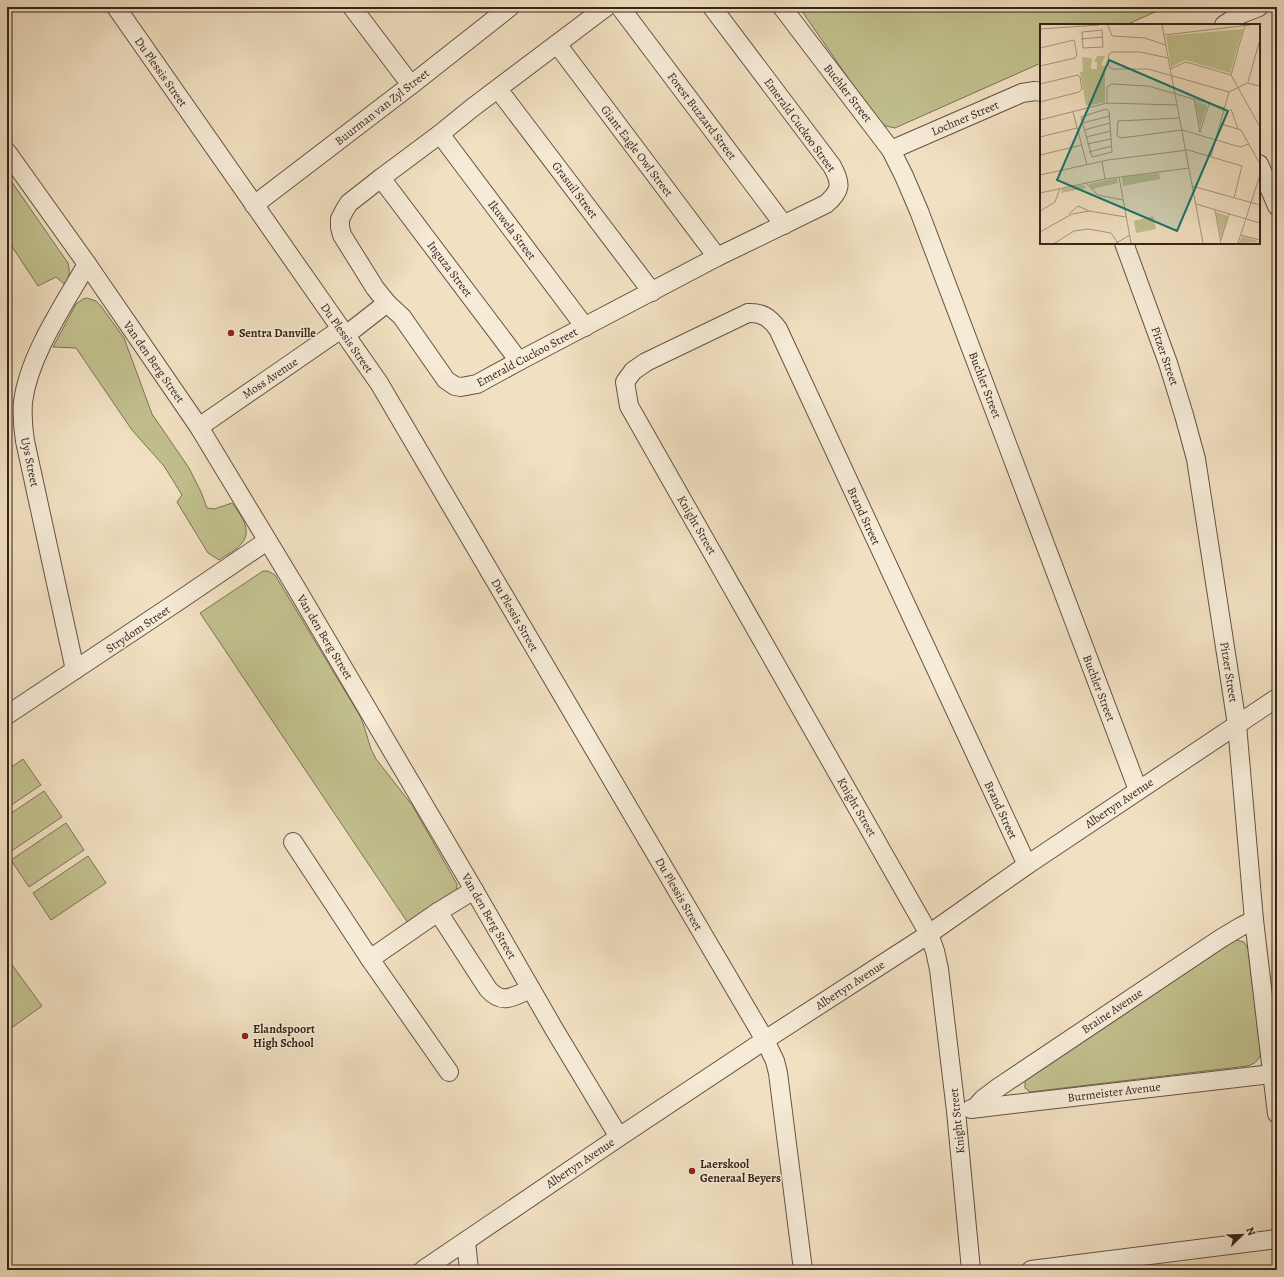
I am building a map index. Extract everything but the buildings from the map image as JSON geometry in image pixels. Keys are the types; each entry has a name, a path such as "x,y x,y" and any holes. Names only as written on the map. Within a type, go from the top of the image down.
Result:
{"street":[{"name":"Du Plessis Street","path":"116,7 379,383 765,1040 775,1060 778,1073 803,1270"},
{"path":"352,7 411,85"},
{"name":"Buurman van Zyl Street","path":"254,206 510,7"},
{"name":"Emerald Cuckoo Street","path":"606,7 349,203 340,219 340,227 344,240 375,288 387,303 402,317 446,380 455,386 467,387 476,384 717,257 826,204 837,192 839,184 832,166 712,7"},
{"name":"Forest Buzzard Street","path":"620,7 784,225"},
{"name":"Buchler Street","path":"782,7 890,150 904,176 919,211 1138,790"},
{"path":"1226,24 1241,14 1259,7"},
{"name":"Giant Eagle Owl Street","path":"557,44 717,257"},
{"name":"Grasuil Street","path":"498,89 652,292"},
{"name":"Lochner Street","path":"890,150 1022,93 1040,92"},
{"name":"Ikuwela Street","path":"440,134 585,327"},
{"name":"Van den Berg Street","path":"7,152 87,264 199,427 619,1137"},
{"path":"1260,166 1277,206"},
{"name":"Inguza Street","path":"381,178 519,361"},
{"name":"Pitzer Street","path":"1124,244 1168,363 1196,459 1237,725 1254,920 1277,1114"},
{"name":"Uys Street","path":"75,670 22,422 23,402 29,375 36,356 87,264"},
{"name":"Moss Avenue","path":"199,427 387,303"},
{"name":"Brand Street","path":"625,382 633,371 646,362 748,313 755,312 765,315 772,321 781,336 1027,865"},
{"name":"Knight Street","path":"625,382 629,406 929,934 939,969 956,1111 971,1270"},
{"name":"Strydom Street","path":"7,715 267,541"},
{"name":"Albertyn Avenue","path":"423,1270 765,1040 929,934 1027,865 1277,698"},
{"path":"293,842 370,959 449,1072"},
{"path":"370,959 438,912 474,890"},
{"path":"438,912 493,995 500,999 507,999 531,989"},
{"name":"Braine Avenue","path":"975,1108 983,1099 999,1087 1220,939 1254,920"},
{"name":"Burmeister Avenue","path":"956,1111 1272,1074"},
{"path":"1031,1270 1137,1264 1277,1239"},
{"path":"466,1241 469,1270"}],"shaded area":[{"path":"799,7 1166,7 1128,24 1040,24 1040,63 895,128 886,126 878,121"},
{"path":"7,175 68,263 69,274 64,284 56,277 38,286 7,239"},
{"path":"87,298 96,301 101,306 124,338 152,414 189,468 207,508 214,509 232,503 242,517 246,528 245,538 238,548 219,560 208,553 177,502 182,495 164,466 132,430 76,348 53,347 76,304"},
{"path":"263,571 268,571 275,575 360,716 376,759 412,805 457,884 457,888 454,893 408,923 200,613"},
{"path":"23,759 41,785 7,808 7,770"},
{"path":"44,791 62,817 7,854 7,816"},
{"path":"66,823 84,850 29,887 11,860"},
{"path":"88,856 106,883 51,920 33,893"},
{"path":"1237,940 1244,942 1248,949 1261,1053 1254,1063 1247,1066 1030,1092 1025,1088 1025,1081"},
{"path":"7,958 42,1006 7,1031"}],"place":[{"name":"Sentra Danville","path":"231,333"},
{"name":"Elandspoort High School","path":"245,1036"},
{"name":"Laerskool Generaal Beyers","path":"692,1171"}]}
